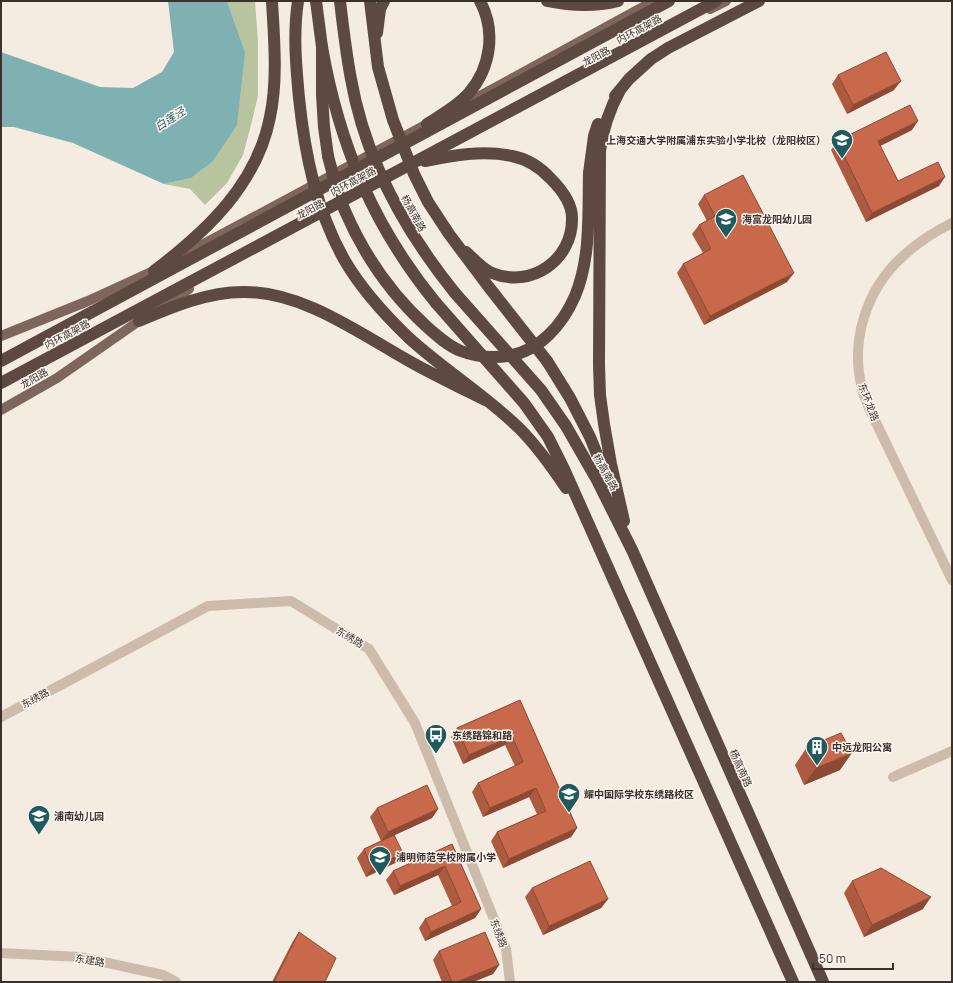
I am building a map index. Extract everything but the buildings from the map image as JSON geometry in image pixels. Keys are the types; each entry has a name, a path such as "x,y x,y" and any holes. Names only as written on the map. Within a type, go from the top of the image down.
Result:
{"highway":[{"path":"154,271 179,252 221,212 239,191 253,168 265,139 271,116 274,89 272,1"},
{"path":"298,1 295,55 302,126 310,172 328,225 346,261 366,292 386,316 422,350 518,427 536,446 553,468 583,513"},
{"name":"杨高南路","path":"340,1 351,80 366,138 395,204 410,232 425,255 455,293 541,390 566,426 597,480 633,552 823,982"},
{"path":"370,1 378,67 393,120 414,174 428,202 449,234 547,361 570,398 590,437 633,552"},
{"path":"378,67 376,30 380,9 384,1"},
{"path":"427,124 449,110 468,94 479,79 489,54 490,39 488,21 480,1"},
{"path":"547,1 595,5 618,1"},
{"name":"内环高架路","path":"1,360 670,1"},
{"name":"内环高架路","path":"1,382 716,1"},
{"path":"633,552 617,494 600,395 600,300 594,174 591,152 600,118 633,74 668,48 758,1"},
{"path":"316,2 327,77 335,107 358,175 389,238 404,261 436,303 524,403 548,438 564,469 793,982"},
{"path":"322,46 322,95 324,127 328,156 335,184 344,209 365,250 390,288 437,336 460,350 480,356 498,357 516,355 534,346 552,332 565,316 576,295 582,274 586,252 594,174"},
{"path":"425,161 457,154 478,153 514,156 532,163 545,172 564,195 570,208 572,218 571,233 566,247 557,260 547,268 528,277 508,277 491,273 475,260 449,234"},
{"path":"139,321 196,299 221,294 244,292 265,293 285,297 304,303 329,315 420,367 485,400"}],"main road":[{"name":"龙阳路","path":"1,336 88,301 154,271 654,1"},
{"name":"龙阳路","path":"1,410 57,378 139,321 180,294 216,273 726,1"}],"street":[{"name":"东环龙路","path":"952,223 917,244 901,257 882,279 872,295 863,317 859,340 858,365 862,388 869,408 952,580"},
{"name":"东绣路","path":"1,717 208,606 290,601 369,649 415,723 506,949 510,982"},
{"path":"893,777 952,751"},
{"name":"东建路","path":"2,951 80,957 163,975 176,982"}],"green space":[{"path":"227,1 255,1 258,42 258,96 243,155 227,183 205,205 190,189 164,184 191,178 213,160 245,52"}],"water":[{"name":"白莲泾","path":"168,1 227,1 245,52 237,125 213,161 191,178 164,184 73,143 14,127 1,127 1,52 100,87 133,88 162,72 174,52"}],"place":[{"name":"上海交通大学附属浦东实验小学北校（龙阳校区）","path":"842,160"},
{"name":"海富龙阳幼儿园","path":"726,238"},
{"name":"东绣路锦和路","path":"436,754"},
{"name":"中远龙阳公寓","path":"817,766"},
{"name":"耀中国际学校东绣路校区","path":"569,814"},
{"name":"浦南幼儿园","path":"39,836"},
{"name":"浦明师范学校附属小学","path":"380,876"}]}
